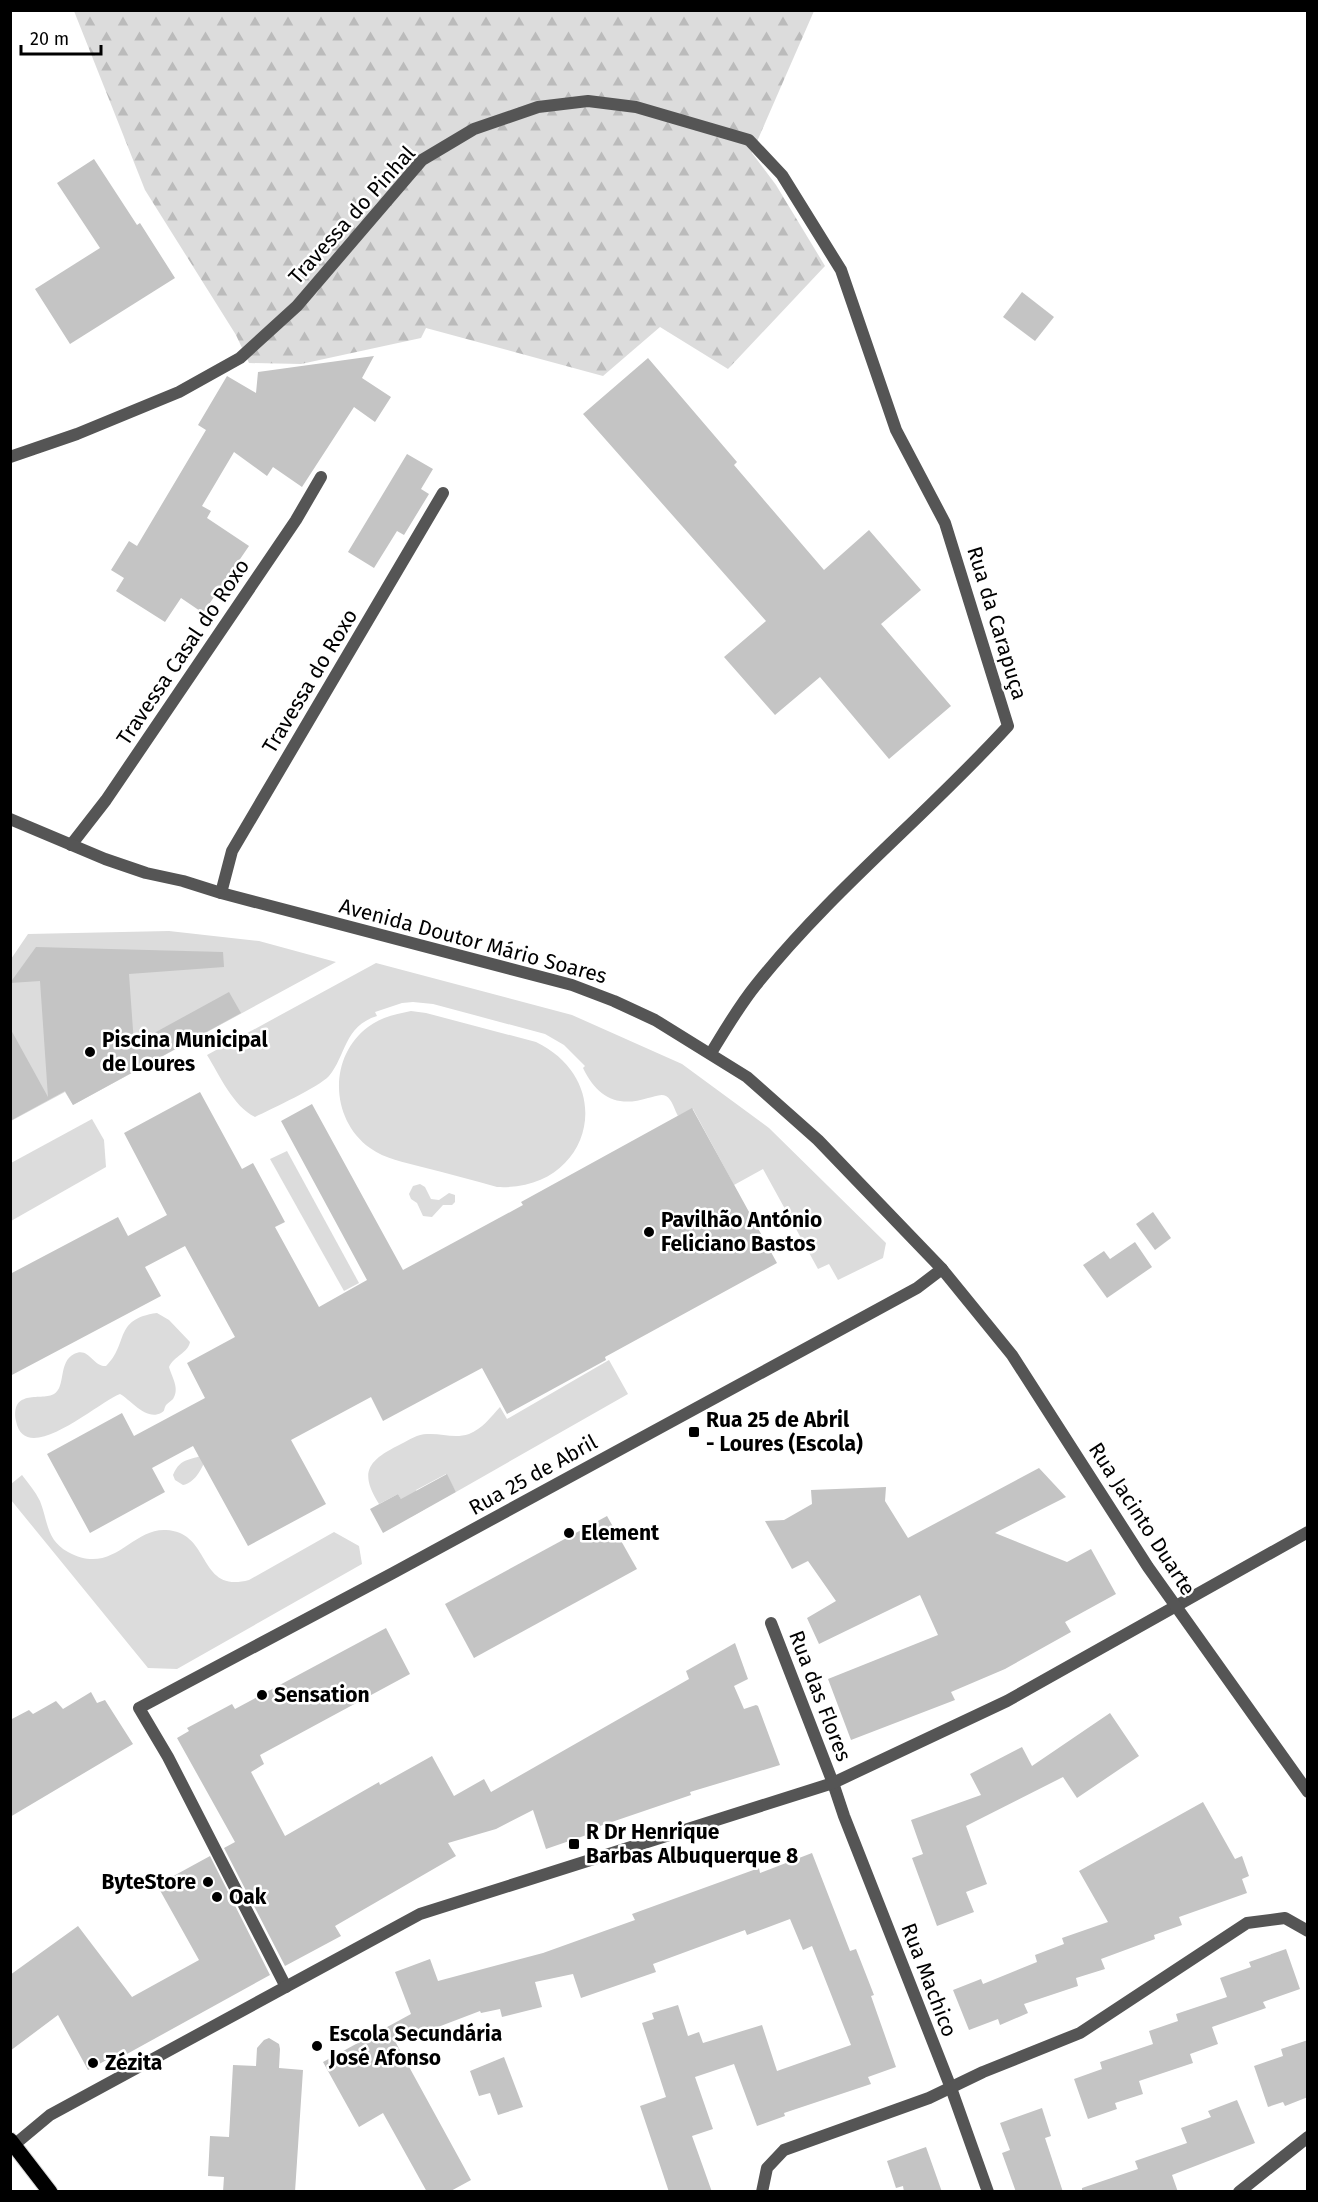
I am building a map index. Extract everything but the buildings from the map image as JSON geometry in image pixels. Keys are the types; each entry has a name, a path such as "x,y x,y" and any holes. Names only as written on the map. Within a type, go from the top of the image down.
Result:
{"main road":[{"path":"12,2142 50,2192"}],"street":[{"name":"Travessa do Pinhal","path":"10,457 77,434 179,392 240,358 297,306 422,160 474,129 538,107 588,101 636,107 749,140"},
{"name":"Rua da Carapuça","path":"711,1053 756,985 825,908 973,765 1008,726 945,523 896,430 841,270 782,175 749,140"},
{"name":"Travessa Casal do Roxo","path":"71,845 106,800 296,520 321,477"},
{"name":"Travessa do Roxo","path":"221,893 232,851 443,494"},
{"name":"Avenida Doutor Mário Soares","path":"13,822 146,873 572,985 655,1020 747,1077 818,1140 942,1269"},
{"name":"Rua Jacinto Duarte","path":"942,1269 1012,1355 1148,1566 1308,1792"},
{"name":"Rua 25 de Abril","path":"286,1987 168,1757 139,1708 393,1573 917,1288 942,1269"},
{"path":"12,2142 50,2115 420,1914 833,1783 1007,1701 1308,1532"},
{"name":"Rua das Flores","path":"771,1623 833,1783"},
{"name":"Rua Machico","path":"833,1783 951,2088 988,2192"},
{"path":"762,2192 767,2168 784,2150 929,2098 1080,2033 1247,1923 1285,1918 1308,1931"},
{"path":"1239,2192 1308,2137"}],"green space":[{"path":"74,11 814,11 752,153 776,185 825,266 728,369 660,327 603,376 426,328 421,338 301,364 249,363 236,335 145,190"},
{"name":"Piscina Municipal de Loures","path":"169,931 259,941 336,962 73,1105 65,1092 11,1121 11,959 28,934"},
{"path":"376,963 572,1015 682,1064 769,1128 886,1243 883,1258 838,1280 829,1264 818,1269 763,1169 734,1185 693,1109 678,1116 670,1100 664,1095 627,1102 609,1098 595,1086 583,1068 585,1066 564,1045 545,1034 433,1004 402,1003 375,1012 377,1016 366,1021 352,1034 335,1068 324,1081 255,1117 240,1106 207,1055"},
{"path":"411,1011 536,1042 562,1060 578,1083 585,1107 583,1132 572,1154 554,1172 529,1184 497,1187 395,1160 370,1148 357,1136 347,1121 341,1105 339,1088 346,1054 355,1040 368,1027 383,1018"},
{"path":"92,1119 104,1140 106,1167 11,1221 11,1163"},
{"path":"287,1151 359,1283 344,1291 270,1159"},
{"path":"420,1184 425,1187 431,1199 439,1200 449,1193 455,1195 455,1202 452,1205 443,1205 432,1217 423,1216 417,1203 411,1199 409,1194 413,1186"},
{"path":"157,1313 169,1320 190,1342 187,1349 169,1367 176,1391 173,1399 161,1413 155,1415 144,1412 120,1394 64,1428 48,1435 33,1438 22,1434 16,1421 15,1411 22,1400 49,1396 58,1391 66,1363 74,1354 84,1353 106,1366 113,1358 128,1327 143,1316"},
{"path":"609,1360 628,1394 456,1492 446,1474 416,1490 425,1509 411,1517 398,1494 379,1504 369,1483 368,1475 374,1461 381,1455 424,1434 458,1436 474,1432 500,1407 507,1419"},
{"path":"208,1453 202,1468 192,1481 183,1485 175,1480 173,1475 183,1462"},
{"path":"22,1475 40,1501 55,1542 68,1552 84,1558 97,1559 110,1555 142,1536 154,1531 166,1530 181,1533 199,1550 212,1571 232,1582 249,1580 334,1532 359,1546 362,1564 177,1669 148,1668 11,1500 11,1484"}],"place":[{"name":"Piscina Municipal de Loures","path":"90,1052"},
{"name":"Pavilhão António Feliciano Bastos","path":"649,1232"},
{"name":"Rua 25 de Abril - Loures (Escola)","path":"694,1432"},
{"name":"Element","path":"569,1533"},
{"name":"Sensation","path":"262,1695"},
{"name":"R Dr Henrique Barbas Albuquerque 8","path":"574,1844"},
{"name":"ByteStore","path":"208,1882"},
{"name":"Oak","path":"217,1897"},
{"name":"Escola Secundária José Afonso","path":"317,2046"},
{"name":"Zézita","path":"93,2063"}]}
